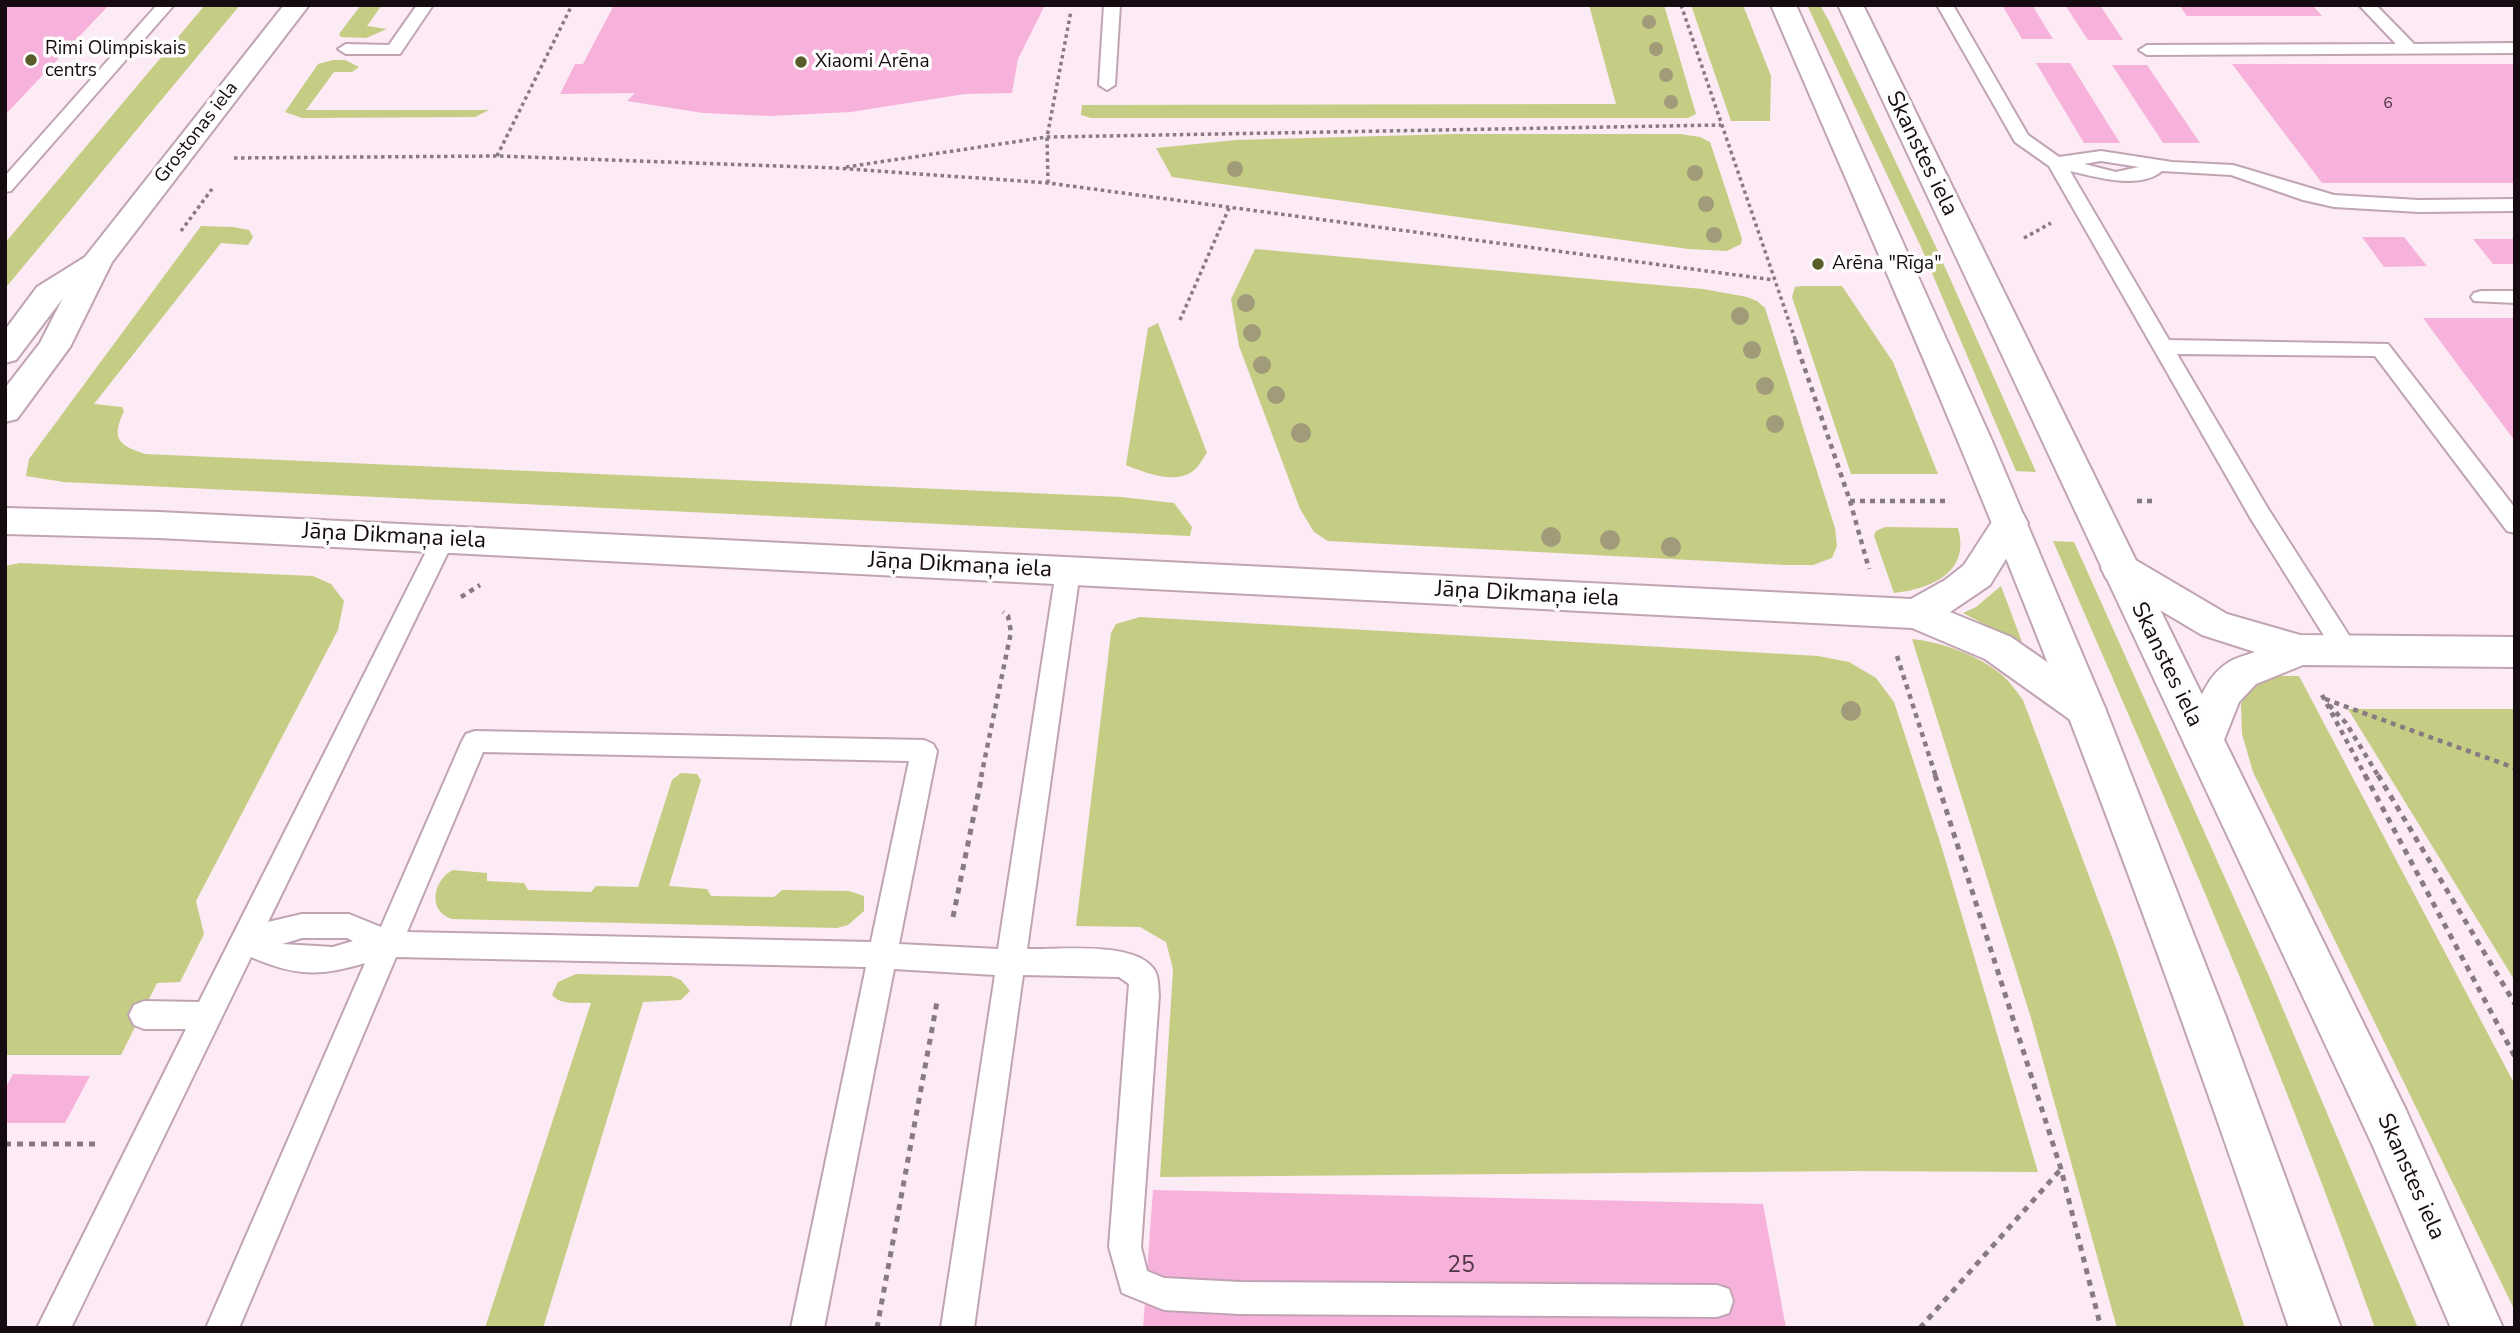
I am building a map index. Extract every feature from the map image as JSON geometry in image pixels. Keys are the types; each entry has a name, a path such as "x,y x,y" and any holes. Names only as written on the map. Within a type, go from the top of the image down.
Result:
{"street":[{"name":"Grostonas iela","path":"5,411 54,347 98,260 297,5"},
{"path":"1783,5 2010,523 2086,710 2252,1146 2315,1328"},
{"name":"Skanstes iela","path":"1850,5 2389,1127 2477,1328"},
{"name":"Grostonas iela","path":"5,353 48,294 98,260"},
{"name":"Jāņa Dikmaņa iela","path":"5,521 159,525 1916,614 1998,648 2086,710"},
{"path":"1916,614 1958,590 1977,575 2010,523"},
{"path":"2119,568 2215,625 2300,650 2515,652"},
{"path":"2204,743 2222,694 2242,673 2300,650"}],"lane":[{"path":"5,187 166,5"},
{"path":"346,49 394,50 425,5"},
{"path":"1107,85 1112,5"},
{"path":"1945,5 2021,138 2056,163 2116,177 2172,167 2233,170 2310,196 2334,201 2419,206 2515,205"},
{"path":"2367,5 2409,48"},
{"path":"2147,50 2515,48"},
{"path":"2056,163 2259,513 2347,651"},
{"path":"2482,297 2515,297"},
{"path":"2163,347 2381,349 2515,525"},
{"path":"53,1328 443,540"},
{"path":"957,1328 1068,571"},
{"path":"222,1328 475,741 924,751 807,1328"},
{"path":"244,941 286,959 333,960 387,944 882,955 944,961 1011,960 1124,964 1143,977 1144,996 1125,1247 1133,1282 1164,1294 1240,1298 1717,1301"},
{"path":"144,1015 207,1016"}],"path":[{"path":"496,156 572,5"},
{"path":"1048,183 1047,137 1073,5"},
{"path":"1681,5 1850,501 1872,579"},
{"path":"836,168 1047,137 1721,125"},
{"path":"234,158 496,156 836,168 1048,183 1774,280"},
{"path":"181,230 212,189"},
{"path":"1180,320 1229,208"},
{"path":"1850,501 1948,500"},
{"path":"1894,649 2061,1169 2101,1328"},
{"path":"2300,650 2515,1057"},
{"path":"2324,699 2515,768"},
{"path":"2324,699 2346,723 2515,1003"},
{"path":"5,1144 145,1143"},
{"path":"1920,1328 2061,1169"}],"green space":[{"path":"205,5 240,5 8,285 5,285 5,243"},
{"path":"361,5 382,5 367,26 387,29 366,38 341,37 339,34"},
{"path":"1589,5 1664,5 1696,114 1688,118 1091,118 1081,115 1082,105 1616,104"},
{"path":"1691,5 1743,5 1771,76 1770,121 1731,121"},
{"path":"1807,5 1820,5 1829,21 1936,247 2036,472 2016,471 1921,247"},
{"path":"345,60 359,67 352,72 334,72 306,110 489,110 475,117 302,118 285,112 318,64"},
{"path":"1454,134 1680,134 1700,137 1710,142 1742,239 1741,244 1727,251 1688,249 1172,177 1156,148 1236,140"},
{"path":"201,226 249,230 253,237 248,245 221,243 94,404 122,407 124,411 118,428 119,440 145,454 1121,497 1174,503 1192,527 1190,536 64,482 26,476 29,459"},
{"path":"1255,249 1703,289 1757,301 1765,308 1835,528 1837,546 1832,558 1813,565 1785,565 1328,541 1314,532 1300,509 1239,346 1231,299"},
{"path":"1842,286 1893,362 1938,474 1851,474 1792,297 1795,287"},
{"path":"1158,323 1207,453 1195,470 1177,477 1159,476 1126,465 1148,328"},
{"path":"1885,527 1958,528 1959,557 1944,576 1933,583 1894,593 1874,536 1876,531"},
{"path":"2053,541 2074,542 2269,976 2418,1328 2375,1328 2262,1030"},
{"path":"20,563 313,576 331,584 344,601 338,630 196,901 204,934 180,982 157,983 121,1055 5,1055 5,566"},
{"path":"2001,586 2022,642 2020,643 1963,613 1976,607"},
{"path":"1140,617 1818,656 1849,662 1876,678 1894,702 1941,845 2038,1172 1160,1177 1173,969 1166,942 1140,927 1076,926 1111,633 1116,624"},
{"path":"1912,639 1947,646 1982,661 2005,678 2023,700 2116,948 2245,1328 2117,1328 2031,1018"},
{"path":"2279,676 2299,676 2515,1085 2515,1311 2253,772 2242,734 2241,704 2252,684"},
{"path":"2348,709 2515,709 2515,981"},
{"path":"681,773 697,774 701,780 669,886 707,889 711,896 774,897 782,890 849,891 864,896 864,911 848,925 837,928 452,919 439,909 436,902 437,887 446,874 453,870 487,873 487,881 524,883 528,890 591,892 596,886 638,887 672,780"},
{"path":"576,974 671,976 681,980 690,991 681,1000 643,1002 543,1328 485,1328 591,1003 560,1001 552,995 558,982"}],"building":[{"name":"Rimi Olimpiskais centrs","path":"5,5 109,5 5,115"},
{"name":"Xiaomi Arēna","path":"614,5 1045,5 1018,59 1012,93 965,94 851,112 770,116 703,113 627,101 635,93 560,94 575,64 583,64"},
{"path":"2002,5 2032,5 2053,39 2022,39"},
{"path":"2065,5 2100,5 2123,40 2088,40"},
{"path":"2179,5 2312,5 2322,16 2187,16"},
{"path":"2036,63 2070,63 2120,143 2084,143"},
{"path":"2232,64 2515,64 2515,183 2322,183"},
{"path":"2112,65 2147,65 2200,143 2163,143"},
{"path":"2362,237 2404,237 2427,266 2384,267"},
{"path":"2473,239 2515,239 2515,264 2493,264"},
{"path":"2423,318 2515,318 2515,441 2463,372"},
{"path":"13,1074 90,1076 65,1123 5,1123 5,1089"},
{"path":"1153,1190 1763,1204 1786,1328 1143,1328"}],"place":[{"name":"Rimi Olimpiskais centrs","path":"31,60"},
{"name":"Xiaomi Arēna","path":"801,62"},
{"name":"Arēna \"Rīga\"","path":"1818,264"}]}
